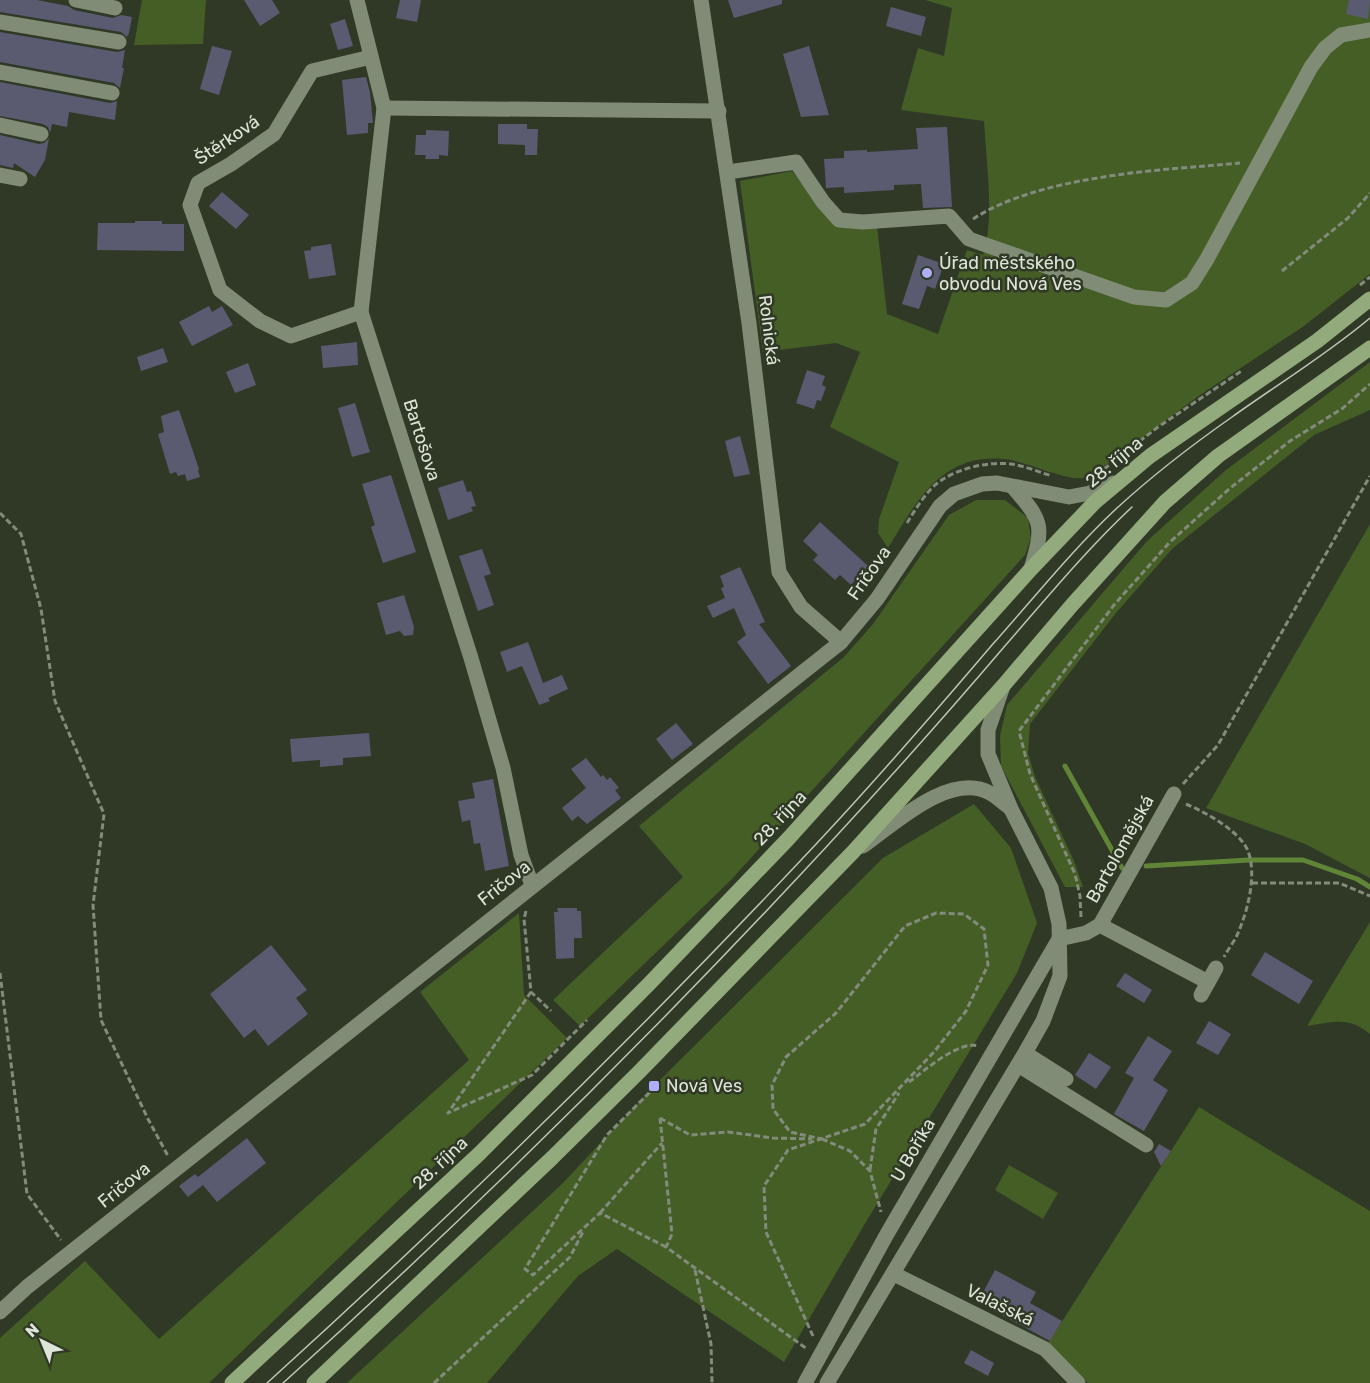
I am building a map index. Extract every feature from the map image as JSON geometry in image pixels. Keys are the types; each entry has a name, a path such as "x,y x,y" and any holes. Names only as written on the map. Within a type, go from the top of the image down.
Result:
{"main road":[{"name":"28. října","path":"232,1383 454,1177 588,1047 788,839 1031,568 1119,480 1186,429 1317,340 1370,299"},
{"path":"314,1383 568,1143 853,852 1003,686 1125,544 1165,502 1218,456 1370,348"}],"street":[{"path":"76,0 115,8"},
{"name":"Bartošova","path":"357,0 384,108 361,312 471,658 503,768 521,855 532,885"},
{"name":"Rolnická","path":"701,0 749,323 779,572 801,607 841,642"},
{"path":"0,22 119,42"},
{"path":"728,172 796,162 823,202 839,220 863,222 949,216 964,234 1134,297 1166,300 1192,284 1311,67 1325,48 1341,34 1370,30"},
{"name":"Štěrková","path":"361,312 291,336 260,321 220,290 190,206 198,183 231,164 274,134 312,71 371,57"},
{"path":"0,72 112,93"},
{"path":"384,108 719,111"},
{"path":"0,125 41,134"},
{"path":"0,176 20,179"},
{"name":"Fričova","path":"0,1312 27,1287 175,1169 841,642 877,599 930,519 947,499 961,491 982,484 997,483 1069,497 1090,494 1119,480"},
{"path":"1013,487 1032,510 1039,524 1039,542 1031,568"},
{"path":"828,1383 1022,1059 1043,1021 1060,976 1059,924 1051,888 1011,809 987,748 988,730 1003,686"},
{"path":"853,852 938,794 952,790 985,791 1011,809"},
{"name":"Bartolomějská","path":"1059,939 1086,933 1100,925 1172,795"},
{"name":"Bartolomějská","path":"1100,925 1208,982"},
{"name":"U Boříka","path":"805,1383 887,1234 1059,939"},
{"path":"1022,1059 1066,1079"},
{"path":"1022,1059 1146,1145"},
{"name":"Valašská","path":"894,1274 1045,1349 1078,1383"},
{"path":"819,1358 837,1369"}],"path":[{"path":"964,234 988,209 1048,188 1136,173 1260,161"},
{"path":"1282,271 1348,218 1370,194"},
{"path":"1355,289 1370,277"},
{"path":"1101,471 1158,427 1249,366"},
{"path":"1081,922 1080,896 1075,874 1030,774 1019,731 1114,606 1169,543 1238,482 1290,441 1343,408 1370,384"},
{"path":"903,530 935,485 948,476 972,467 1010,464 1061,479"},
{"path":"1208,982 1238,934 1252,883 1251,867 1247,850 1242,842 1212,817 1172,795 1218,745 1370,476"},
{"path":"0,513 21,534 41,609 55,701 104,814 93,905 101,1020 148,1119 175,1169"},
{"path":"1252,883 1339,883 1370,896"},
{"path":"532,885 524,920 531,992 448,1113 532,1075 587,1020"},
{"path":"815,1341 766,1232 764,1186 788,1150 822,1139 865,1124 904,1085 966,1011 988,965 984,929 964,914 936,913 905,926 836,1013 786,1057 772,1085 773,1109 790,1132 822,1139 850,1151 870,1171"},
{"path":"0,973 27,1194 61,1240"},
{"path":"531,992 551,1011"},
{"path":"887,1234 870,1171 876,1129 904,1085 949,1053 973,1044 994,1051"},
{"path":"656,1086 607,1135 525,1269 533,1275 600,1213 662,1143"},
{"path":"666,1247 672,1234 660,1118 690,1135 728,1132 773,1138 822,1139"},
{"path":"600,1213 666,1247 819,1358"},
{"path":"434,1383 570,1257 586,1226"},
{"path":"695,1268 711,1344 712,1383"}],"green space":[{"path":"142,0 206,0 203,44 134,45"},
{"path":"925,0 1370,0 1370,274 1304,326 1200,395 1091,476 1069,477 1011,460 988,459 968,462 950,470 935,482 910,512 888,548 878,533 879,519 899,462 830,427 860,352 836,343 763,352 740,181 792,171 825,213 876,217 887,314 938,334 967,250 983,255 987,241 989,189 984,121 901,110 918,48 944,56 952,8"},
{"path":"1370,362 1370,410 1314,435 1172,549 1116,613 1030,724 1028,753 1035,777 1074,861 1083,887 1065,887 1001,766 1000,736 1007,705 1147,541 1226,470"},
{"path":"976,500 1005,500 1028,518 1031,538 1025,555 731,880 580,1026 553,1000 683,877 639,826 844,657 873,624 949,515"},
{"path":"1370,524 1370,878 1305,844 1206,808"},
{"path":"974,804 1011,848 1037,923 1017,973 784,1362 617,1249 578,1276 487,1383 347,1383 562,1184 649,1091 883,858"},
{"path":"519,913 524,995 567,1038 209,1383 0,1383 0,1338 85,1261 159,1339 469,1060 420,992"},
{"path":"1370,922 1370,1034 1348,1023 1333,1022 1307,1026"},
{"path":"1199,1107 1370,1211 1370,1383 1088,1383 1047,1345"},
{"path":"1009,1165 1058,1193 1043,1219 995,1190"}],"building":[{"path":"0,0 37,0 113,18 121,15 132,17 129,33 127,37 121,32 0,12"},
{"path":"244,0 272,0 280,13 260,26"},
{"path":"400,0 421,0 417,22 396,18"},
{"path":"728,0 782,0 782,4 734,18"},
{"path":"1349,0 1370,0 1368,19 1346,14"},
{"path":"891,7 926,17 921,36 886,26"},
{"path":"345,19 353,46 338,50 330,24"},
{"path":"0,32 117,52 125,50 120,88 114,83 0,62"},
{"path":"212,46 232,51 219,95 200,89"},
{"path":"809,46 829,115 801,117 783,54"},
{"path":"366,77 373,123 368,123 368,133 347,135 342,80"},
{"path":"0,82 110,103 117,101 115,120 69,112 67,127 52,124 50,133 48,127 43,124 0,116"},
{"path":"498,124 527,124 527,129 538,129 537,155 525,155 525,145 498,144"},
{"path":"947,127 952,207 923,208 921,184 894,185 894,190 844,193 844,187 826,188 824,159 844,158 844,151 918,149 916,128"},
{"path":"426,130 449,131 448,156 439,155 439,159 425,159 426,155 415,155 416,135 426,135"},
{"path":"0,135 39,144 49,138 45,160 35,177 14,163 13,168 0,165"},
{"path":"222,192 249,215 236,229 209,206"},
{"path":"135,221 184,224 184,251 97,250 98,223 135,223"},
{"path":"331,244 336,275 309,279 304,251 311,250 311,247"},
{"name":"Úřad městského obvodu Nová Ves","path":"918,255 944,264 935,289 927,286 919,309 902,304"},
{"path":"209,306 212,312 222,306 233,325 192,346 179,322"},
{"path":"357,342 358,365 323,368 321,346"},
{"path":"163,348 168,362 141,371 137,357"},
{"path":"248,363 256,385 235,393 226,372"},
{"path":"807,370 825,376 822,385 826,387 821,401 817,400 814,409 796,403"},
{"path":"355,403 370,452 352,457 338,408"},
{"path":"179,410 200,477 187,481 185,474 178,476 176,472 170,474 158,434 164,432 161,416"},
{"path":"740,436 750,474 734,477 725,441"},
{"path":"391,475 416,552 383,563 371,527 375,525 362,484"},
{"path":"463,480 467,492 471,491 476,506 471,507 473,511 448,520 438,488"},
{"path":"820,522 868,566 851,585 840,575 835,580 813,560 818,555 803,541"},
{"path":"482,549 491,574 484,576 494,605 478,611 459,556"},
{"path":"740,567 765,622 759,624 791,666 768,684 737,642 746,635 734,608 713,618 707,606 725,598 720,576"},
{"path":"404,595 414,627 413,635 404,636 400,631 386,635 377,603"},
{"path":"528,642 543,683 562,675 568,689 548,698 550,701 539,705 522,666 507,672 500,652"},
{"path":"676,723 693,744 672,760 656,739"},
{"path":"369,733 371,756 343,758 343,765 320,767 320,760 292,762 290,739"},
{"path":"586,758 601,777 603,775 607,780 610,777 619,788 615,790 621,798 587,824 578,816 572,821 562,808 586,788 571,769"},
{"path":"493,779 509,866 485,871 480,843 474,844 470,820 462,822 458,801 475,798 472,783"},
{"path":"557,908 577,908 577,911 581,911 582,938 574,938 574,958 556,959 554,912 558,912"},
{"path":"271,945 307,990 296,998 308,1014 268,1046 255,1029 244,1038 210,994"},
{"path":"1265,952 1313,981 1299,1004 1251,975"},
{"path":"1125,973 1152,990 1144,1003 1116,986"},
{"path":"1209,1021 1231,1034 1218,1055 1196,1043"},
{"path":"1148,1036 1172,1051 1153,1080 1168,1090 1144,1131 1114,1114 1134,1078 1125,1073"},
{"path":"1089,1053 1111,1067 1096,1089 1075,1075"},
{"path":"247,1138 266,1163 217,1202 203,1185 188,1197 179,1186 195,1174 198,1177"},
{"path":"1159,1144 1171,1151 1161,1166 1154,1152"},
{"path":"995,1270 1036,1292 1030,1303 1062,1321 1050,1341 978,1302"},
{"path":"971,1350 994,1363 988,1376 964,1363"}],"waterway":[{"path":"1065,766 1122,868"},
{"path":"1146,866 1249,860 1303,860 1357,879 1370,887"}],"tram line":[{"path":"267,1383 479,1185 685,982 840,818 1053,575 1117,508 1188,449 1319,357 1370,318"},
{"path":"283,1383 493,1187 697,983 851,820 1098,540 1132,507"}],"place":[{"name":"Úřad městského obvodu Nová Ves","path":"927,273"},
{"name":"Nová Ves","path":"654,1086"}]}
